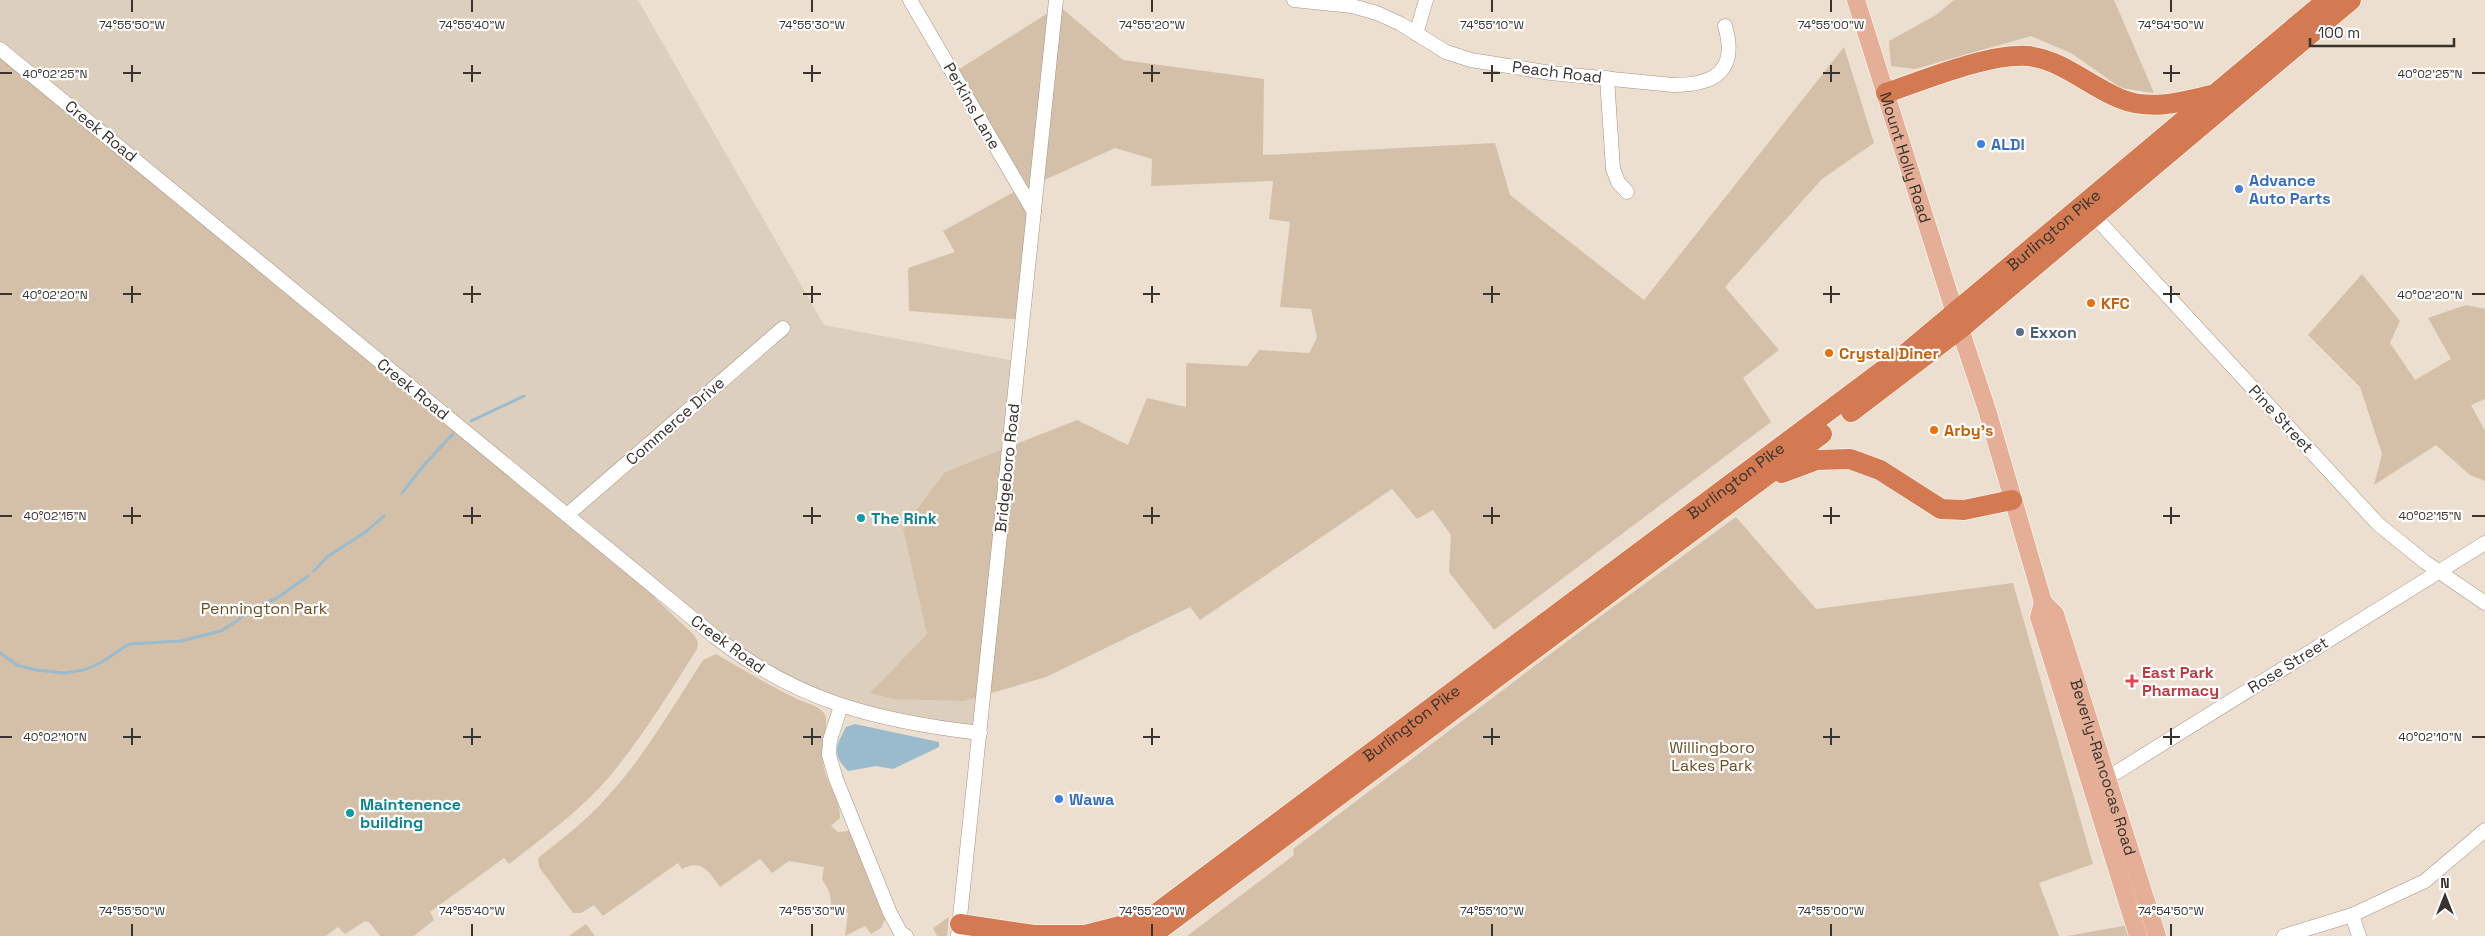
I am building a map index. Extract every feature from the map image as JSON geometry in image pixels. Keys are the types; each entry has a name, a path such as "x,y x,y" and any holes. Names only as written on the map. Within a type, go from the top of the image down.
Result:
{"highway":[{"name":"Burlington Pike","path":"1150,927 1853,394 1958,321 2215,94 2327,0"},
{"name":"Burlington Pike","path":"1126,936 1150,927 1761,480 1958,321 2094,216 2351,0"},
{"path":"1886,93 1997,58 2029,56 2059,66 2122,100 2140,104 2159,105 2215,94"},
{"path":"1761,480 1817,460 1850,459 1894,477 1941,509 1964,510 2012,500"},
{"path":"959,930 1084,936 1150,927"}],"main road":[{"name":"Mount Holly Road","path":"1856,0 1958,321"},
{"name":"Beverly-Rancocas Road","path":"1958,321 1988,410 2012,500 2043,602 2039,617 2098,781 2157,936"},
{"name":"Beverly-Rancocas Road","path":"2098,781 2138,936"}],"street":[{"name":"Perkins Lane","path":"910,0 1034,212"},
{"name":"Bridgeboro Road","path":"959,930 1056,0"},
{"name":"Peach Road","path":"1294,0 1352,6 1384,16 1446,52 1471,60 1510,68 1673,85 1706,80 1715,76 1728,63 1730,47 1725,26"},
{"path":"1416,34 1426,0"},
{"name":"Creek Road","path":"0,48 743,658 795,687 841,706 910,724 980,733"},
{"path":"1607,78 1613,169 1618,182 1627,192"},
{"name":"Pine Street","path":"2094,216 2367,512 2390,534 2438,571 2485,603"},
{"name":"Commerce Drive","path":"567,515 783,328"},
{"name":"Rose Street","path":"2098,781 2485,543"},
{"path":"841,706 830,740 829,755 836,779 890,913 901,933 906,936"},
{"path":"2284,936 2352,915 2424,882 2485,830"},
{"path":"2352,915 2359,936"}],"shaded area":[{"path":"0,0 638,0 824,325 1021,362 980,733 891,720 743,658 0,49"}],"green space":[{"path":"1954,0 2114,0 2154,93 2121,88 2071,53 2031,36 1915,69 1891,66 1889,41 1936,15"},
{"path":"1059,6 1123,60 1264,79 1263,155 1495,143 1510,195 1644,300 1844,47 1874,143 1822,179 1725,287 1779,350 1743,378 1771,422 1494,630 1449,572 1451,535 1433,510 1417,519 1392,489 1200,620 1190,607 1046,677 964,701 894,699 870,693 927,634 903,528 945,472 1077,420 1128,445 1147,398 1186,407 1186,363 1247,366 1259,350 1309,353 1317,338 1311,309 1280,307 1290,222 1269,219 1273,181 1151,186 1152,159 1115,148 1038,183 1025,320 909,311 908,268 955,252 943,231 1021,188 953,73"},
{"name":"Pennington Park","path":"0,49 661,592 655,598 694,635 698,642 697,649 656,714 622,761 599,788 562,822 509,864 504,858 430,912 434,920 414,936 380,936 370,923 365,921 345,934 338,927 326,936 0,936"},
{"path":"2362,274 2400,321 2390,343 2415,380 2451,359 2428,318 2466,305 2485,309 2485,399 2471,405 2485,431 2485,481 2470,475 2436,445 2374,485 2382,454 2360,387 2308,335"},
{"name":"Willingboro Lakes Park","path":"1736,517 1816,609 2013,583 2093,864 2039,883 2059,936 1187,936 1294,855 1293,849 1602,615"},
{"path":"716,654 778,689 818,708 825,715 823,762 840,811 840,818 831,826 838,832 849,831 886,917 881,928 871,934 865,926 845,936 848,913 830,909 830,896 822,879 824,867 789,861 772,873 760,859 720,887 709,872 700,866 689,866 682,869 678,863 603,916 594,905 581,913 573,913 539,867 538,858 583,821 621,781 658,730 703,660"},
{"path":"949,917 947,936 937,936 933,928"},
{"path":"586,924 595,936 569,936"},
{"path":"2129,925 2133,936 2067,936"}],"water":[{"path":"855,724 939,742 939,747 893,769 876,766 848,771 839,760 837,750 846,727"}],"waterway":[{"path":"471,421 524,396"},
{"path":"402,493 424,465 453,434"},
{"path":"314,571 327,557 367,531 384,516"},
{"path":"0,653 17,665 36,670 64,673 84,670 102,662 129,644 181,641 221,631 238,620 247,611 277,598 308,576"}],"place":[{"name":"ALDI","path":"1981,144"},
{"name":"Advance Auto Parts","path":"2239,189"},
{"name":"KFC","path":"2091,303"},
{"name":"Exxon","path":"2020,332"},
{"name":"Crystal Diner","path":"1829,353"},
{"name":"Arby's","path":"1934,430"},
{"name":"The Rink","path":"861,518"},
{"name":"East Park Pharmacy","path":"2132,681"},
{"name":"Wawa","path":"1059,799"},
{"name":"Maintenence building","path":"350,813"}]}
